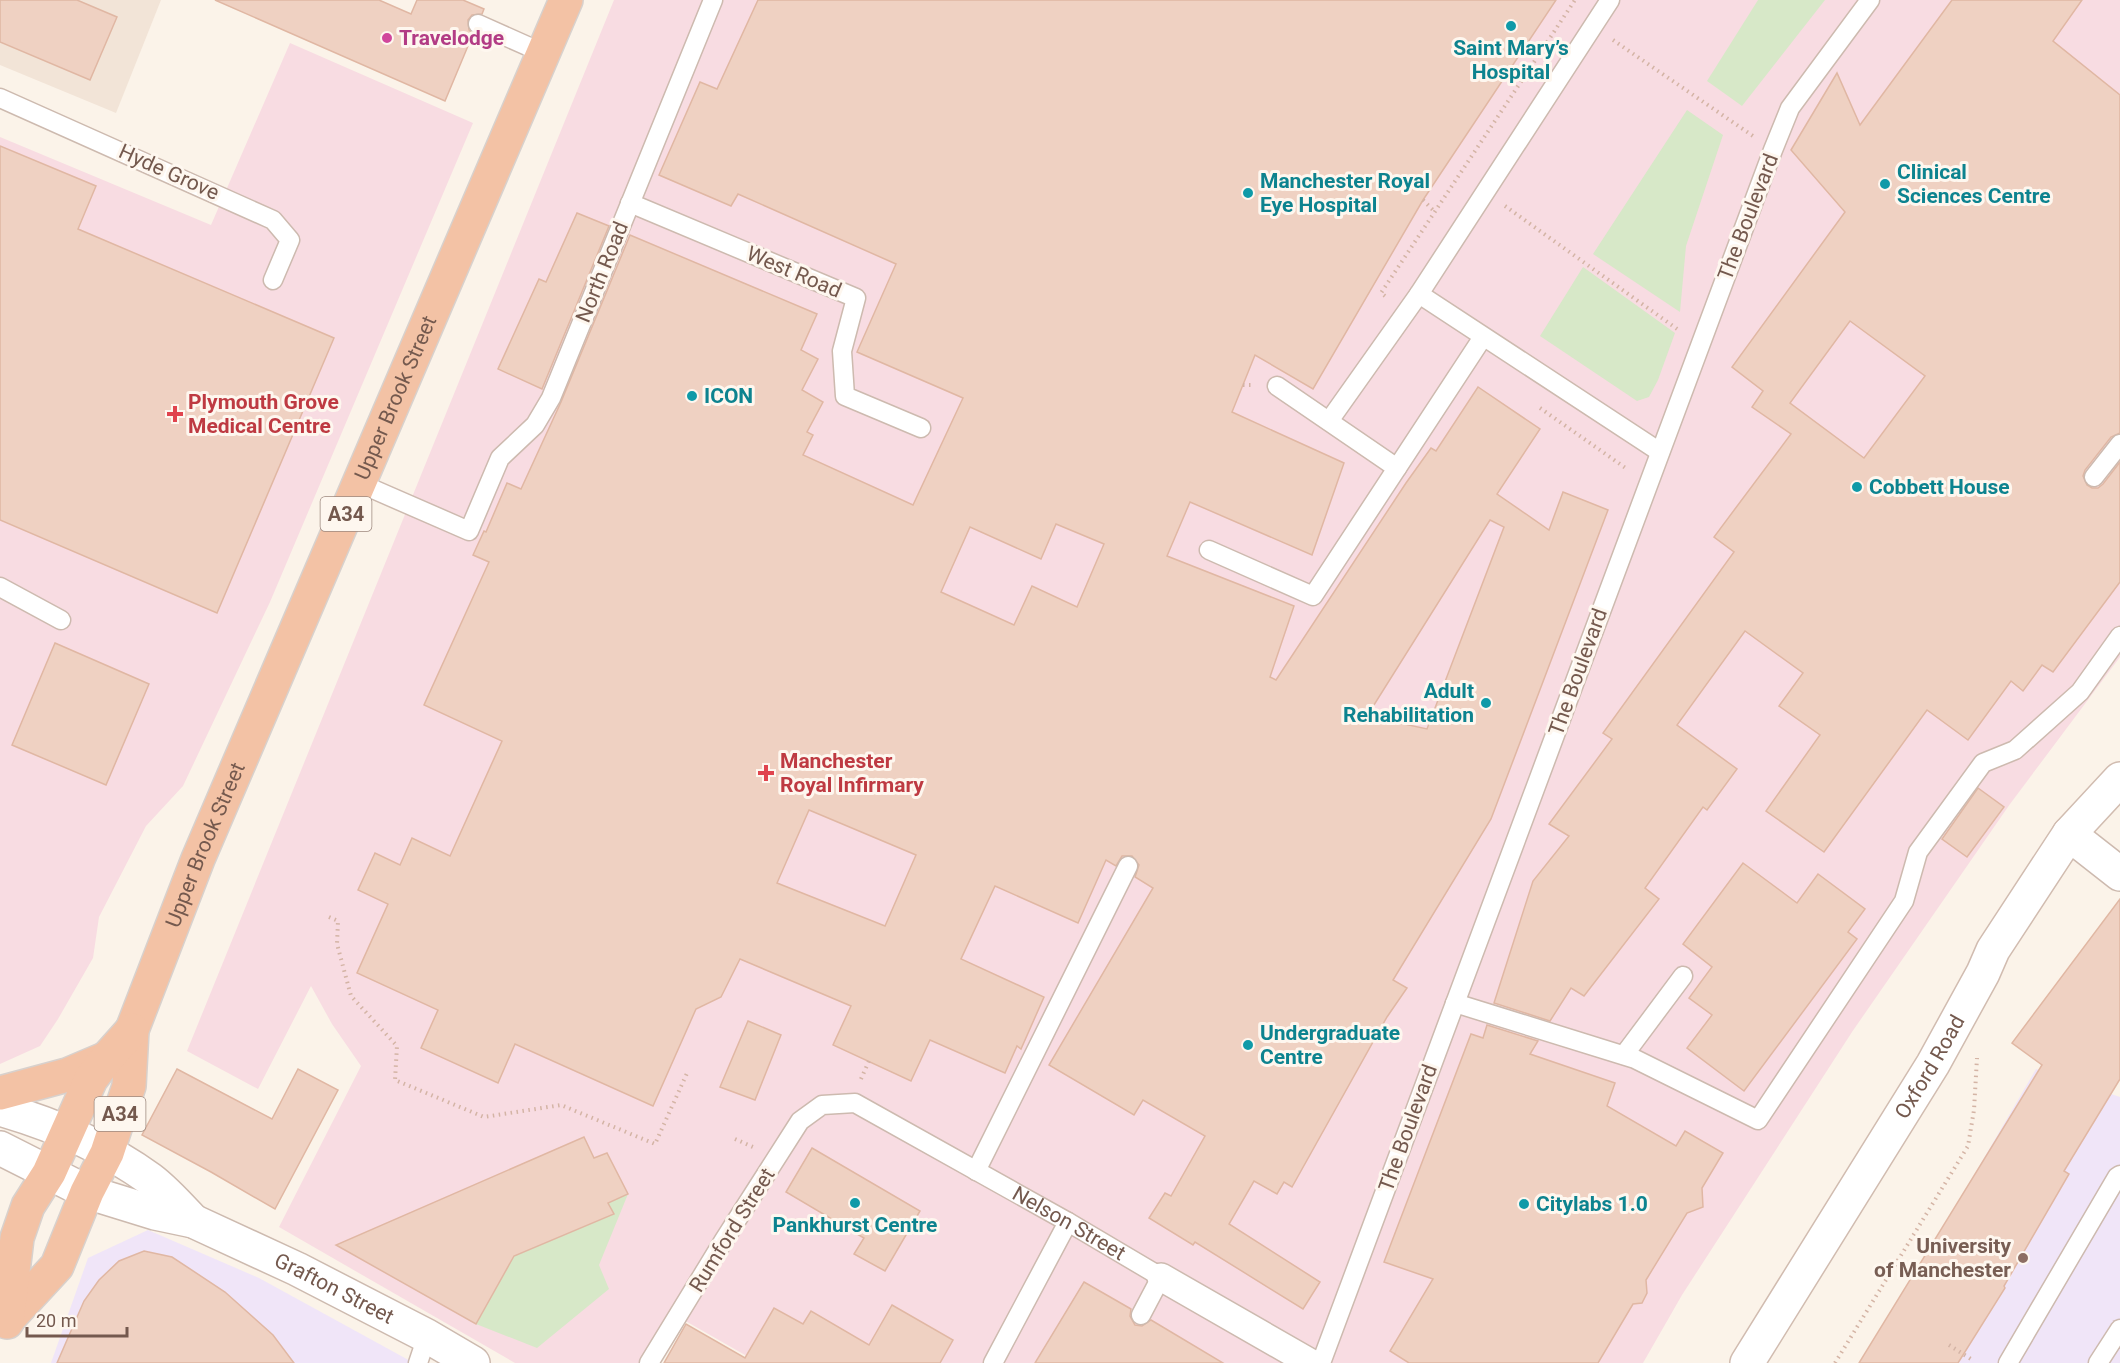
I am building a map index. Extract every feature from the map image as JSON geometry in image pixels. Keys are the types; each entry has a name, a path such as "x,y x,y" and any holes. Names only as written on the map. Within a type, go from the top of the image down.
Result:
{"highway":[{"name":"Upper Brook Street","path":"4,1328 57,1266 87,1192 107,1153 129,1086 132,1030 198,859 566,0"},
{"name":"Upper Brook Street","path":"4,1328 17,1239 28,1206 49,1173 91,1079 132,1030"},
{"path":"0,1093 67,1075 107,1058"}],"street":[{"name":"Oxford Road","path":"1747,1363 1933,1064 1983,973 1993,950 2069,834 2120,778"},
{"path":"2069,834 2120,874"},
{"name":"Grafton Street","path":"0,1109 66,1132 107,1153 152,1180 193,1221"},
{"name":"Grafton Street","path":"0,1148 87,1192 155,1213 193,1221 297,1269 423,1350 473,1363"},
{"name":"Nelson Street","path":"1161,1277 1311,1363"}],"lane":[{"name":"North Road","path":"359,483 469,531 500,458 535,425 551,398 713,0"},
{"path":"1329,421 1419,294 1610,0"},
{"name":"The Boulevard","path":"1321,1363 1773,150 1790,108 1870,0"},
{"path":"478,24 543,53"},
{"name":"Hyde Grove","path":"0,98 273,220 290,240 273,280"},
{"name":"West Road","path":"630,203 856,298 842,351 845,396 921,428"},
{"path":"1419,294 1660,452"},
{"path":"1209,550 1313,596 1483,337"},
{"path":"1277,386 1397,468"},
{"path":"2094,477 2120,444"},
{"path":"0,587 60,620"},
{"path":"1455,1003 1624,1055 1758,1120 1904,901 1918,852 1983,763 2015,750 2080,692 2120,636"},
{"path":"976,1171 1128,866"},
{"path":"1624,1055 1683,976"},
{"name":"Nelson Street","path":"822,1105 855,1103 1068,1222 1161,1277"},
{"name":"Rumford Street","path":"649,1363 800,1121 822,1105"},
{"path":"2008,1363 2120,1175"},
{"path":"993,1363 1068,1222"},
{"path":"1142,1315 1161,1277"},
{"path":"2098,1363 2120,1329"}],"path":[{"path":"1406,312 1382,293 1575,0"},
{"path":"1568,10 1773,150"},
{"path":"1460,174 1700,345"},
{"path":"1423,200 1435,212"},
{"path":"1534,403 1648,484"},
{"path":"329,917 338,921 337,944 351,996 397,1046 395,1080 484,1117 561,1105 655,1144 688,1071"},
{"path":"1834,1363 1968,1146 1974,1110 1977,1055"},
{"path":"735,1138 756,1148"},
{"path":"1949,1345 1974,1361"}],"shaded area":[{"path":"0,0 161,0 116,113 0,65"},
{"path":"614,0 2120,0 2120,657 2010,804 1852,1032 1682,1295 1643,1363 759,1363 682,1319 657,1363 515,1363 279,1227 361,1066 332,1024 311,986 258,1089 187,1051"},
{"name":"Plymouth Grove Medical Centre","path":"290,43 473,123 270,602 183,786 146,826 99,917 93,958 58,1019 40,1046 0,1064 0,137 211,225"},
{"name":"University of Manchester","path":"2036,1069 2120,1097 2120,1363 1864,1363"},
{"path":"148,1230 259,1278 414,1363 51,1363 88,1258"}],"green space":[{"path":"1758,0 1825,0 1742,106 1707,81"},
{"path":"1687,110 1723,135 1686,246 1680,312 1593,254"},
{"path":"1583,267 1675,333 1658,380 1649,397 1637,401 1540,336"},
{"path":"628,1194 599,1265 609,1289 537,1348 476,1324 514,1256 614,1214 608,1203"}],"building":[{"path":"0,0 77,0 117,17 90,80 0,42"},
{"name":"Travelodge","path":"215,0 379,0 411,14 417,0 463,0 484,9 482,14 472,15 468,20 469,30 473,34 445,101"},
{"path":"758,0 1556,0 1423,200 1313,389 1255,355 1232,412 1344,463 1312,555 1190,502 1167,556 1294,606 1270,677 1276,680 1406,483 1431,448 1436,451 1478,387 1540,429 1497,494 1549,530 1563,492 1608,510 1491,819 1393,980 1407,988 1387,1017 1292,1187 1284,1182 1277,1194 1254,1181 1229,1224 1320,1282 1303,1309 1195,1242 1193,1245 1149,1218 1165,1193 1171,1196 1205,1136 1143,1100 1134,1115 1049,1065 1153,888 1135,877 1139,865 1132,856 1122,856 1116,866 1106,860 1078,923 995,886 961,959 1044,997 1021,1049 1017,1046 1005,1073 930,1040 911,1081 833,1045 851,1006 740,959 721,997 696,1009 653,1106 515,1044 498,1083 421,1048 438,1010 357,973 388,904 358,890 375,853 400,865 412,838 450,856 502,741 424,705 489,562 473,555 484,531 486,532 507,483 521,489 561,402 630,235 817,314 801,350 818,359 802,390 823,402 807,432 813,435 803,455 913,505 963,398 857,352 896,264 738,194 731,206 659,175 700,82 717,89","holes":["1490,520 1504,527 1427,729 1367,716","1056,524 1104,544 1077,607 1032,586 1014,625 941,592 970,527 1041,559","809,810 916,855 885,926 777,883"]},
{"path":"1952,0 2082,0 2053,41 2120,95 2120,433 2111,437 2085,470 2083,476 2087,485 2098,488 2120,462 2120,582 2053,672 2042,665 2023,691 2011,681 1968,740 1927,710 1824,852 1766,811 1820,735 1779,706 1803,673 1745,631 1677,725 1737,769 1707,810 1703,807 1645,888 1659,899 1584,996 1571,988 1550,1021 1494,1003 1533,881 1569,836 1549,824 1612,739 1603,733 1734,552 1714,537 1791,434 1752,407 1763,391 1732,367 1845,212 1791,150 1837,73 1860,125","holes":["1850,321 1925,376 1864,458 1790,403"]},
{"path":"0,146 96,186 78,229 334,338 217,613 0,520"},
{"path":"577,213 609,226 542,389 498,369 539,279 546,282"},
{"path":"55,643 149,684 106,785 12,745"},
{"path":"1978,788 2004,807 1967,857 1942,839"},
{"path":"1743,863 1797,903 1818,874 1865,909 1848,932 1857,939 1744,1091 1687,1048 1712,1015 1689,998 1712,967 1683,944"},
{"path":"2120,899 2120,1079 2064,1171 2069,1174 2004,1286 2005,1288 1958,1363 1859,1363 2042,1065 2012,1043"},
{"path":"748,1021 781,1035 755,1100 720,1087"},
{"name":"Citylabs 1.0","path":"1487,1025 1538,1041 1530,1054 1615,1083 1607,1106 1676,1146 1685,1131 1723,1153 1702,1188 1703,1207 1687,1213 1646,1280 1647,1293 1642,1303 1633,1304 1598,1363 1409,1363 1390,1351 1433,1279 1384,1262 1471,1034 1483,1038"},
{"path":"177,1069 272,1119 298,1069 338,1090 275,1209 142,1135"},
{"path":"584,1137 594,1158 607,1153 628,1194 608,1203 614,1214 514,1256 476,1324 336,1245"},
{"name":"Pankhurst Centre","path":"812,1148 920,1211 885,1271 854,1254 864,1238 786,1192"},
{"path":"144,1251 172,1257 225,1292 273,1335 294,1363 57,1363 84,1301 99,1280 119,1261"},
{"path":"1084,1282 1131,1309 1130,1316 1135,1325 1142,1326 1151,1320 1223,1363 1035,1363"},
{"path":"892,1305 953,1340 940,1363 664,1363 686,1324 745,1358 774,1308 803,1324 811,1311 869,1345"}],"place":[{"name":"Saint Mary’s Hospital","path":"1511,26"},
{"name":"Travelodge","path":"387,38"},
{"name":"Clinical Sciences Centre","path":"1885,184"},
{"name":"Manchester Royal Eye Hospital","path":"1248,193"},
{"name":"ICON","path":"692,396"},
{"name":"Plymouth Grove Medical Centre","path":"175,414"},
{"name":"Cobbett House","path":"1857,487"},
{"name":"Adult Rehabilitation","path":"1486,703"},
{"name":"Manchester Royal Infirmary","path":"766,773"},
{"name":"Undergraduate Centre","path":"1248,1045"},
{"name":"Pankhurst Centre","path":"855,1203"},
{"name":"Citylabs 1.0","path":"1524,1204"},
{"name":"University of Manchester","path":"2023,1258"}]}
